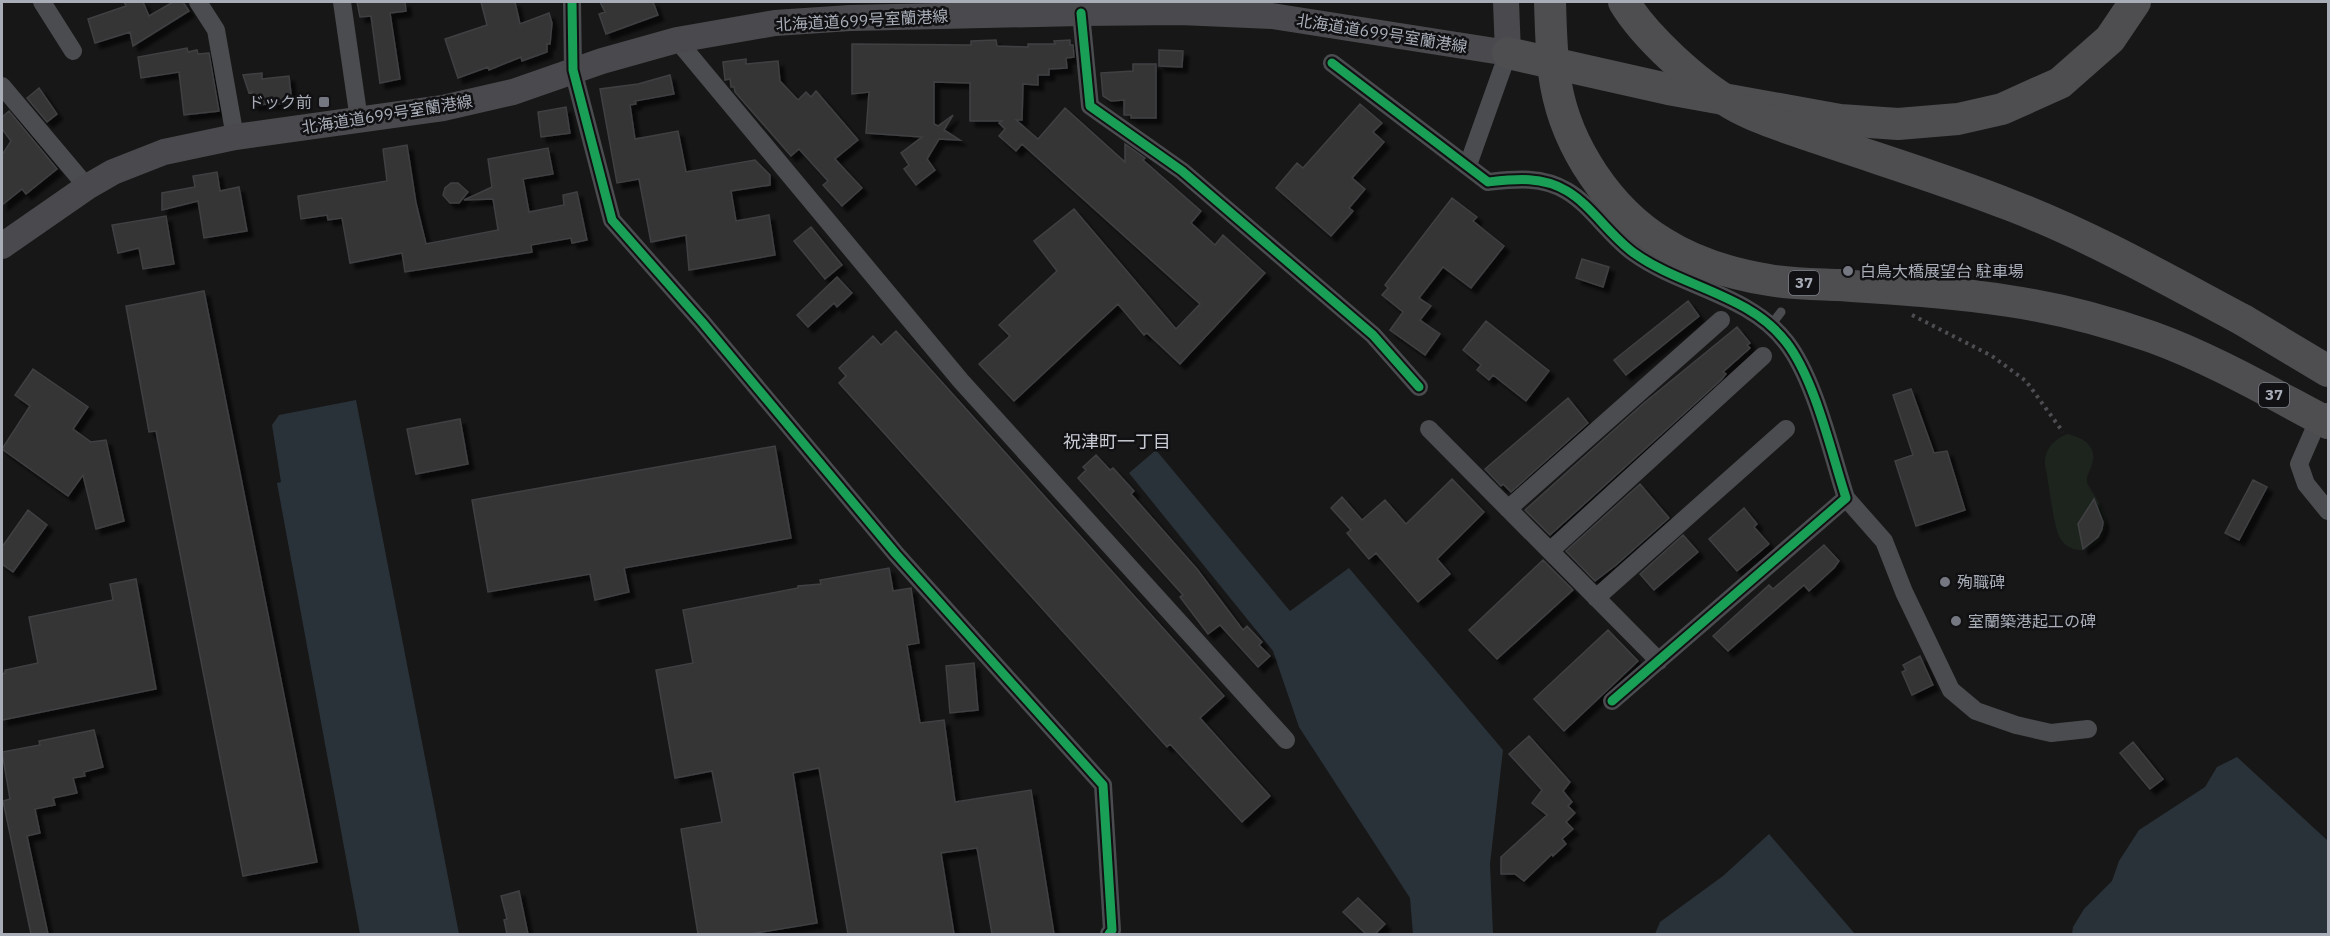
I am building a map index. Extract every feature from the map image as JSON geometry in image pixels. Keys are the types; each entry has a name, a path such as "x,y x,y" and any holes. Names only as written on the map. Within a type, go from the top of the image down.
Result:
{"highway":[{"name":"37","path":"1550,2 1556,85 1567,124 1585,163 1622,209 1662,243 1724,271 1772,281 1958,295 2010,301 2087,317 2154,338 2219,367 2328,423"},
{"path":"1624,2 1648,32 1676,61 1704,86 1733,105 1796,130 2010,204 2106,246 2242,320 2328,371"},
{"path":"1508,53 1853,101 1930,105 1977,96 2020,82 2079,44 2110,2"},
{"path":"1508,53 1668,89 1839,120 1898,124 1958,119 2002,109 2060,83 2110,39 2135,2"}],"main road":[{"path":"1506,2 1508,53"},
{"name":"北海道道699号室蘭港線","path":"2,246 87,187 140,160 164,152 235,137 443,108 513,92 573,70 677,40 775,23 1081,7 1180,12 1272,9 1508,53"}],"street":[{"path":"42,2 73,51"},
{"path":"198,2 216,30 235,137"},
{"path":"342,2 359,120"},
{"path":"572,2 573,70 612,220 702,322 896,554 1103,785 1112,930 1109,934"},
{"path":"1081,7 1090,106 1182,171 1373,335 1419,387"},
{"path":"677,40 961,381 1286,740"},
{"path":"1468,165 1508,53"},
{"path":"1332,63 1488,182 1538,179 1568,191 1612,236 1634,254 1670,275 1776,319 1787,344 1805,374 1846,498 1884,541 1904,592 1951,690 1976,711 2016,725 2051,733 2088,729"},
{"path":"2,86 87,187"},
{"path":"1508,509 1721,320"},
{"path":"1550,551 1763,356"},
{"path":"2328,408 2313,432 2299,464 2306,484 2328,511"},
{"path":"1429,429 1659,661"},
{"path":"1596,598 1786,429"},
{"path":"1612,701 1846,498"}],"path":[{"path":"1910,314 1992,356 2026,381 2063,432"}],"shaded area":[{"path":"356,400 459,934 360,934 277,483 281,482 272,425 279,415"},
{"path":"2067,434 2078,437 2091,447 2093,458 2087,483 2101,506 2106,520 2106,530 2102,538 2097,544 2082,550 2066,545 2060,538 2055,524 2045,465 2050,446"},
{"path":"1156,450 1290,611 1349,568 1503,750 1490,864 1493,934 1413,934 1410,898 1299,727 1273,651 1129,473"},
{"path":"2237,757 2328,841 2328,934 2072,934 2073,927 2084,909 2112,881 2119,861 2139,830 2205,787 2217,767"},
{"path":"1769,834 1855,934 1655,934 1660,922 1723,876"}],"building":[{"path":"124,2 143,2 149,16 173,2 183,2 189,11 133,46 130,32 95,43 88,19 126,6"},
{"path":"357,2 405,2 406,11 390,13 400,79 380,83 371,16 360,17"},
{"path":"481,2 515,2 520,24 549,13 552,23 547,52 522,61 521,57 489,70 488,67 458,78 445,39 487,25"},
{"path":"600,2 653,2 658,15 606,34 599,14 605,12"},
{"path":"996,40 997,46 1028,47 1028,44 1055,44 1054,41 1070,40 1074,57 1066,58 1067,68 1049,69 1049,75 1038,75 1038,85 1023,84 1022,120 1016,120 1038,139 1065,108 1125,162 1125,144 1145,158 1143,160 1201,211 1191,223 1215,245 1223,235 1265,273 1180,364 1147,333 1144,335 1118,304 1014,401 979,364 1010,336 999,325 1057,271 1034,241 1074,209 1176,329 1200,304 1022,144 1016,151 999,136 1005,129 999,123 1002,121 970,121 970,83 934,82 934,124 938,126 953,115 944,130 960,140 939,139 927,159 935,170 916,185 904,169 909,165 901,153 922,137 866,133 869,92 852,94 852,44 971,45 971,41"},
{"path":"187,48 188,52 197,50 198,54 209,53 219,111 184,115 179,72 141,78 138,57"},
{"path":"1159,50 1183,51 1182,67 1159,66"},
{"path":"746,59 746,64 778,61 780,81 798,100 806,92 811,97 816,91 858,140 835,159 862,188 842,206 823,185 828,181 799,149 791,156 735,92 734,87 731,87 730,79 725,80 723,62"},
{"path":"1133,64 1156,64 1156,118 1131,118 1131,115 1124,115 1124,100 1111,101 1103,96 1101,73 1133,71"},
{"path":"262,73 262,79 289,76 291,94 287,95 289,103 253,105 252,92 249,93 243,75"},
{"path":"670,75 674,94 635,101 636,104 630,105 635,139 678,131 686,172 755,160 770,175 770,185 731,191 736,221 769,215 775,255 689,270 686,235 651,242 639,179 617,183 600,89 638,84"},
{"path":"39,88 57,114 47,122 27,98"},
{"path":"1360,104 1382,123 1373,132 1384,142 1352,178 1365,189 1349,208 1353,211 1331,236 1276,188 1297,163 1303,168"},
{"path":"566,107 570,133 541,137 538,112"},
{"path":"9,111 57,169 26,194 22,189 2,205 2,155 11,141 2,129 2,117"},
{"path":"407,145 416,203 426,244 498,230 493,199 464,200 492,187 488,159 548,148 553,174 523,179 529,212 564,205 563,195 577,192 587,240 572,243 571,238 531,245 532,252 405,272 402,253 350,263 342,218 328,220 327,215 301,219 298,196 387,181 383,149"},
{"path":"217,172 220,191 239,187 247,231 204,238 198,201 162,210 162,193 195,187 193,176"},
{"path":"451,183 458,183 468,192 459,203 450,203 443,195 445,188"},
{"path":"1452,198 1477,217 1473,221 1504,246 1471,288 1443,267 1419,298 1431,306 1420,320 1440,334 1425,355 1390,330 1403,312 1382,295 1388,288 1385,285"},
{"path":"166,216 174,264 143,269 139,248 118,253 112,225"},
{"path":"811,227 842,265 825,279 794,241"},
{"path":"1582,259 1609,267 1603,287 1576,278"},
{"path":"837,277 852,293 837,307 834,303 808,327 797,315"},
{"path":"204,291 317,862 243,876 156,431 149,432 126,306"},
{"path":"1688,301 1699,316 1626,375 1614,360"},
{"path":"1486,321 1549,371 1526,401 1493,375 1489,380 1477,370 1481,365 1463,350"},
{"path":"1737,327 1750,343 1747,345 1750,348 1723,372 1726,374 1721,380 1550,535 1525,510 1644,403"},
{"path":"896,331 1224,696 1200,718 1270,796 1242,822 1170,744 1167,747 839,383 846,376 839,368 873,336 881,345"},
{"path":"33,369 88,407 73,429 91,442 106,440 124,521 96,529 83,475 68,496 2,449 30,406 15,395"},
{"path":"1911,389 1934,453 1947,451 1965,510 1916,526 1895,461 1913,455 1893,395"},
{"path":"1568,398 1588,423 1511,492 1503,484 1501,486 1485,469"},
{"path":"460,419 468,464 416,474 407,429"},
{"path":"775,446 791,538 624,568 629,592 595,600 590,574 488,592 472,500"},
{"path":"1096,455 1110,470 1113,468 1134,491 1131,494 1197,569 1243,630 1247,626 1262,642 1259,645 1270,656 1258,667 1220,625 1208,634 1180,597 1183,595 1078,478 1086,470 1083,467"},
{"path":"1452,479 1484,512 1437,559 1450,574 1418,602 1376,553 1369,559 1347,533 1351,530 1331,508 1342,497 1362,520 1385,500 1406,524"},
{"path":"2253,480 2267,487 2239,540 2225,533"},
{"path":"1640,484 1669,518 1595,581 1566,551"},
{"path":"2094,499 2103,522 2102,529 2098,537 2083,549 2078,524"},
{"path":"1744,508 1757,524 1754,527 1769,544 1737,571 1709,539"},
{"path":"28,510 47,525 13,572 2,564 2,547"},
{"path":"1683,535 1698,552 1654,590 1640,574"},
{"path":"1824,545 1839,561 1809,591 1804,585 1728,651 1713,636 1769,585 1773,589"},
{"path":"1543,560 1573,590 1497,659 1469,630"},
{"path":"889,568 893,591 911,588 919,643 907,645 920,723 944,720 955,802 1031,790 1054,934 992,934 977,848 941,853 954,934 848,934 819,768 793,773 817,923 750,934 698,934 681,829 722,822 712,771 675,778 656,670 693,663 683,610 798,588 798,586 821,584 820,580"},
{"path":"136,579 156,689 2,720 2,674 5,670 38,663 29,617 113,600 110,584"},
{"path":"1608,630 1638,661 1564,731 1534,699"},
{"path":"1920,656 1933,685 1912,695 1902,672 1906,670 1903,665"},
{"path":"974,663 978,710 950,713 946,666"},
{"path":"94,730 103,767 84,772 85,776 73,778 77,793 53,798 55,805 35,809 40,833 27,836 48,934 31,934 3,801 10,799 2,752 40,745 39,741"},
{"path":"1529,736 1570,782 1563,791 1572,802 1568,806 1575,813 1566,822 1573,829 1562,839 1566,844 1524,881 1515,874 1501,874 1501,857 1547,815 1532,803 1542,790 1509,754"},
{"path":"2133,742 2163,779 2150,789 2120,753"},
{"path":"519,891 528,934 507,934 504,920 507,919 501,896"},
{"path":"1358,898 1385,924 1375,934 1366,934 1343,912"}],"cycle path":[{"path":"572,2 573,70 612,220 702,322 896,554 1103,785 1112,930 1109,934"},
{"path":"1081,13 1090,106 1182,171 1373,335 1419,387"},
{"path":"1332,63 1488,182 1529,180 1558,186 1584,204 1634,253 1653,265 1714,292 1753,313 1771,326 1786,342 1806,376 1846,498 1612,701"}],"place":[{"name":"ドック前","path":"324,102"},
{"name":"白鳥大橋展望台 駐車場","path":"1848,271"},
{"name":"殉職碑","path":"1945,582"},
{"name":"室蘭築港起工の碑","path":"1956,621"}],"district":[{"name":"祝津町一丁目","path":"1117,442"}]}
